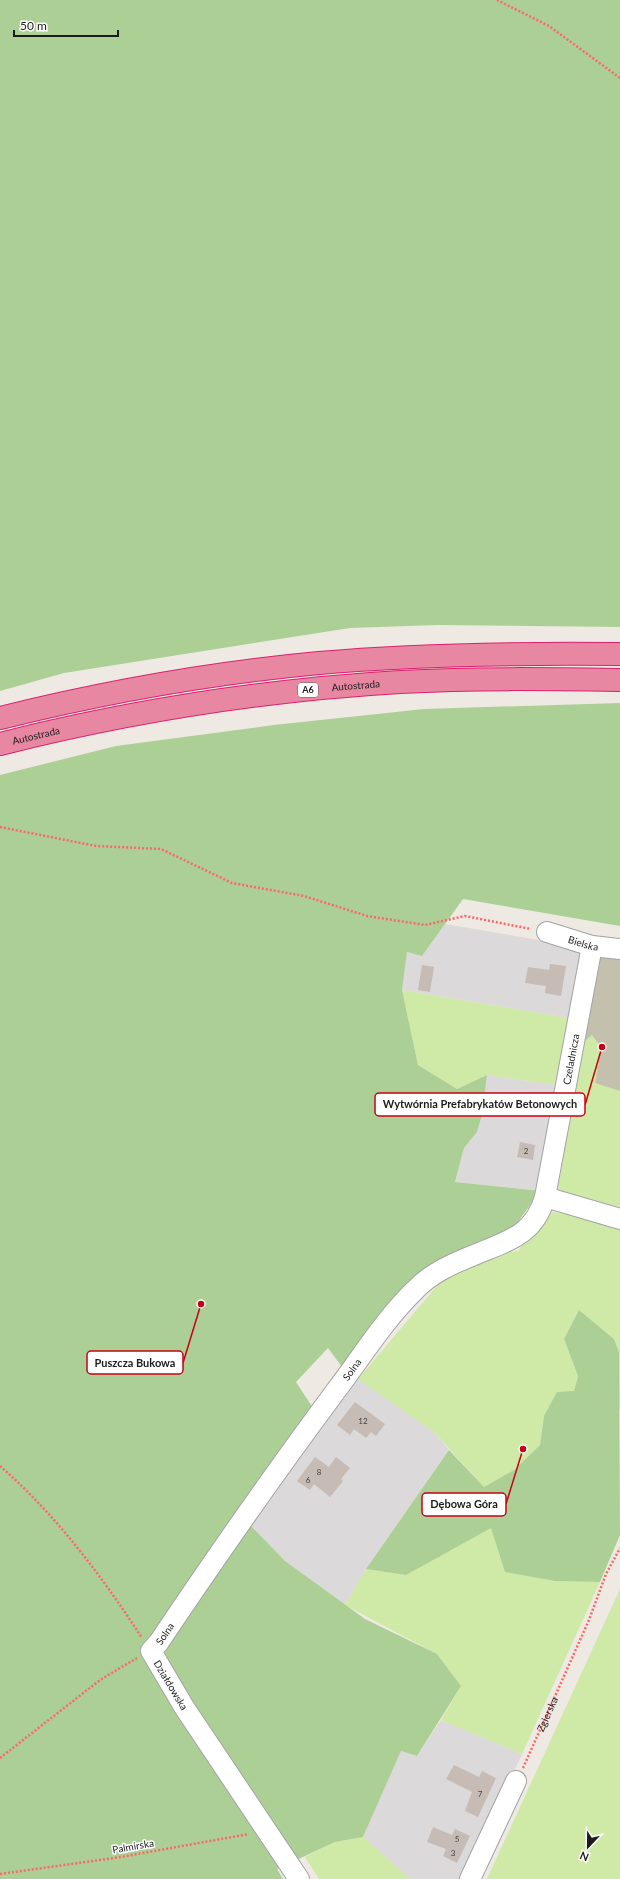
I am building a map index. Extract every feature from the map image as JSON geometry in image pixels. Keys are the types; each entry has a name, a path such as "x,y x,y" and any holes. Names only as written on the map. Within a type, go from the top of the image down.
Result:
{"highway":[{"path":"0,718 144,687 293,666 443,655 620,654"},
{"name":"Autostrada","path":"0,744 149,711 250,696 324,688 400,682 476,679 620,680"}],"street":[{"name":"Bielska","path":"547,932 592,946 620,949"},
{"name":"Czeladnicza","path":"545,1197 592,946"},
{"path":"545,1197 620,1219"},
{"name":"Solna","path":"150,1651 159,1642 277,1470 399,1307 432,1274 454,1263 509,1241 521,1234 532,1225 540,1214 545,1197"},
{"name":"Działdowska","path":"150,1651 184,1707 268,1830 299,1879"},
{"path":"470,1879 516,1781"}],"path":[{"path":"497,0 549,26 620,78"},
{"path":"0,827 96,846 161,849 232,883 304,896 368,916 425,925 464,916 547,932"},
{"name":"Działdowska","path":"0,1466 43,1507 76,1546 122,1608 150,1651"},
{"name":"Zgierska","path":"516,1781 589,1620 606,1574 620,1548"},
{"path":"0,1758 100,1680 150,1651"},
{"name":"Palmirska","path":"0,1874 121,1857 268,1830"}],"shaded area":[{"path":"445,924 580,947 582,951 569,1018 402,990 407,952 422,956"},
{"path":"598,952 620,956 620,1146 569,1137"},
{"path":"487,1075 558,1085 540,1191 455,1182 464,1148 477,1132 482,1115"},
{"path":"358,1379 434,1432 449,1450 366,1569 345,1605 285,1561 250,1525"},
{"path":"441,1720 522,1754 464,1879 410,1879 363,1837 401,1751 417,1756"}],"green space":[{"path":"0,0 620,0 620,627 437,625 350,628 64,673 0,691"},
{"path":"620,703 620,926 463,899 422,956 407,952 402,990 418,1065 457,1089 487,1075 482,1115 477,1132 464,1148 455,1182 540,1191 508,1236 482,1240 440,1260 345,1371 328,1348 296,1382 313,1408 250,1525 285,1561 365,1619 437,1654 461,1686 417,1756 401,1751 363,1837 335,1842 277,1869 283,1879 0,1879 0,775 116,746 274,725 424,709"},
{"path":"402,990 569,1018 558,1085 487,1075 457,1089 418,1065"},
{"path":"592,1035 601,1047 595,1083 620,1091 620,1207 557,1195 582,1043"},
{"path":"545,1211 584,1217 620,1228 620,1411 618,1406 619,1352 614,1339 579,1310 564,1339 578,1376 574,1391 544,1416 540,1445 514,1470 484,1487 434,1432 358,1379 447,1274 484,1256 518,1251"},
{"path":"579,1310 614,1339 619,1352 620,1535 600,1582 555,1581 505,1572 491,1528 406,1575 366,1569 449,1450 484,1487 514,1470 540,1445 544,1416 557,1392 574,1391 578,1376 564,1339"},
{"path":"491,1527 555,1581 600,1582 522,1754 441,1720 461,1686 437,1654 345,1605 366,1569 406,1575"},
{"path":"620,1589 620,1879 487,1879"},
{"path":"363,1837 410,1879 319,1879 305,1857 335,1842"}],"building":[{"path":"550,964 566,966 561,996 545,993 546,986 525,983 528,967 549,970"},
{"path":"422,965 434,967 430,992 418,990"},
{"path":"520,1142 535,1145 533,1160 517,1157"},
{"path":"355,1402 385,1424 376,1436 371,1432 366,1438 354,1429 350,1435 337,1425"},
{"path":"315,1457 329,1467 336,1457 350,1468 341,1479 343,1481 330,1497 314,1484 310,1490 297,1481"},
{"path":"454,1765 479,1777 482,1771 496,1778 478,1817 465,1811 472,1792 446,1779"},
{"path":"433,1827 452,1835 455,1829 470,1836 457,1863 443,1856 446,1849 427,1842"}],"place":[{"name":"Wytwórnia Prefabrykatów Betonowych","path":"602,1047"},
{"name":"Puszcza Bukowa","path":"201,1304"},
{"name":"Dębowa Góra","path":"523,1449"}]}
